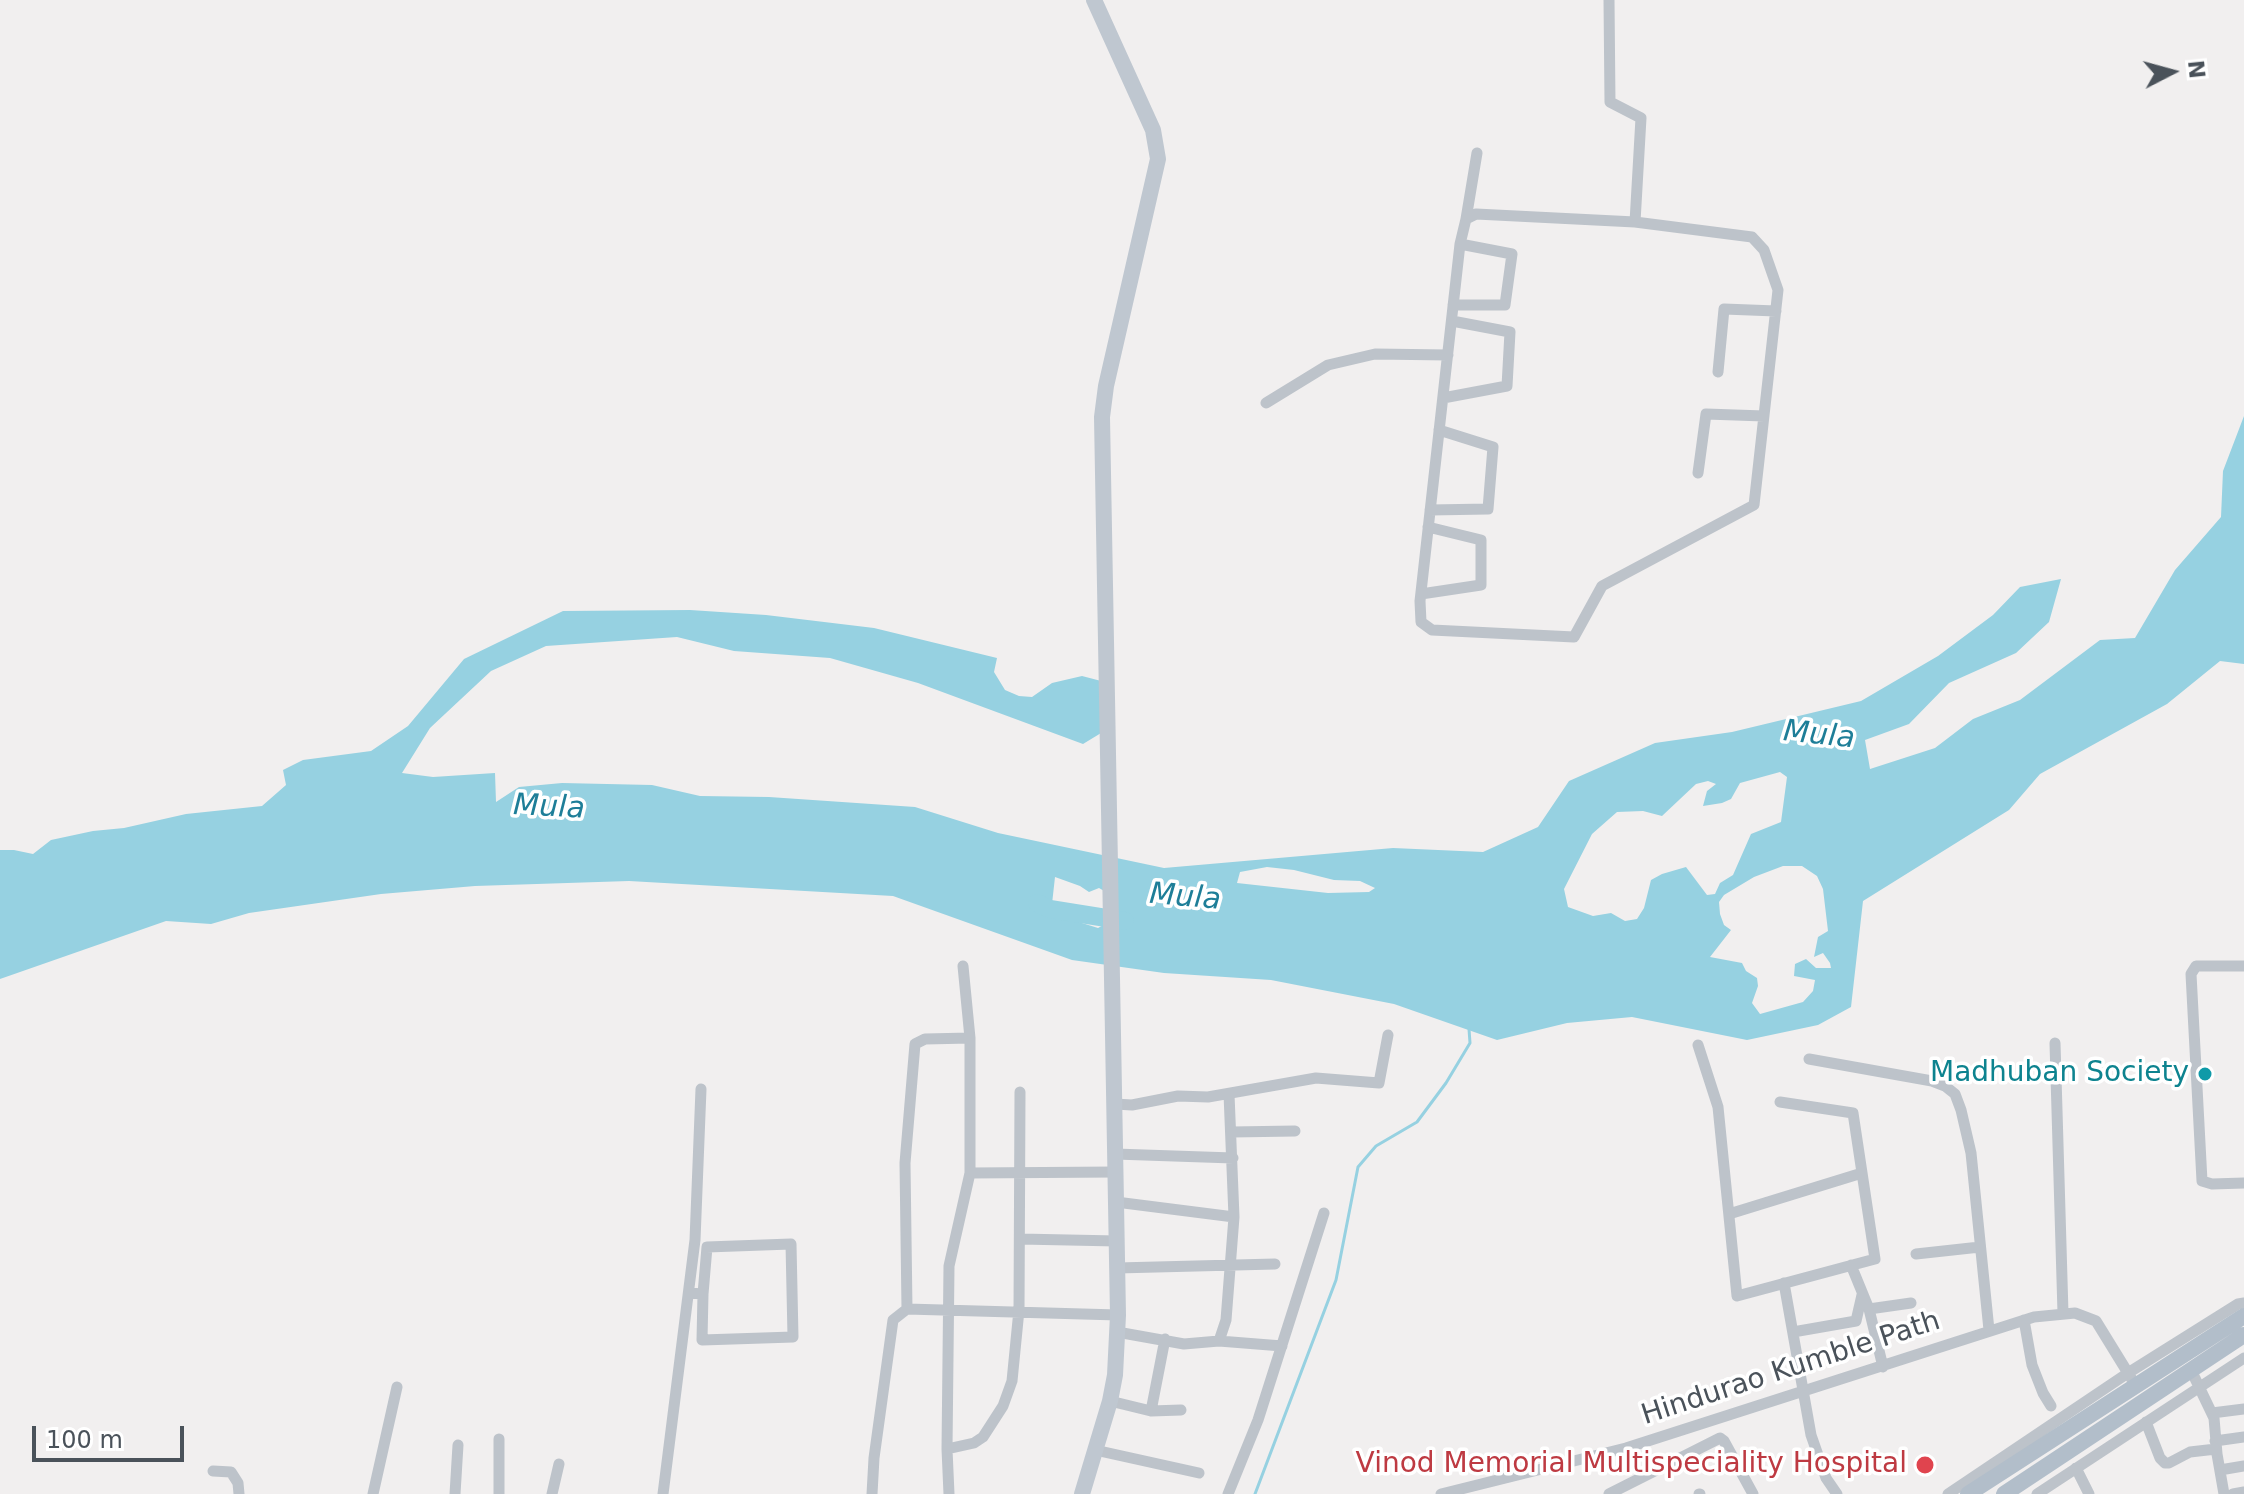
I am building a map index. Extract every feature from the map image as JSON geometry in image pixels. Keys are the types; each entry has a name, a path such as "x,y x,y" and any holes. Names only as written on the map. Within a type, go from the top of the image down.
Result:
{"main road":[{"path":"1968,1494 2244,1316"},
{"path":"2004,1494 2136,1387 2191,1370 2244,1335"}],"street":[{"path":"1082,1494 1110,1401 1115,1375 1117,1323 1102,417 1106,386 1158,159 1153,130 1094,0"},
{"path":"1609,0 1610,102 1641,118 1635,222"},
{"path":"1466,219 1476,214 1635,222 1752,237 1764,250 1778,290 1754,505 1602,586 1574,637 1432,630 1421,622 1421,594 1460,244 1477,153"},
{"path":"1453,305 1505,305 1512,254 1460,244"},
{"path":"1718,372 1724,309 1776,311"},
{"path":"1443,398 1507,386 1510,332 1452,321"},
{"path":"1266,403 1328,365 1375,354 1448,355"},
{"path":"1698,473 1706,414 1764,416"},
{"path":"1430,510 1488,509 1493,447 1439,430"},
{"path":"1421,594 1481,585 1481,540 1428,527"},
{"path":"949,1494 949,1266 970,1173 970,1038 963,966"},
{"path":"2244,966 2196,966 2191,974 2202,1181 2212,1184 2244,1183"},
{"path":"1115,1104 1132,1105 1178,1096 1229,1094 1316,1078 1379,1083 1388,1035"},
{"path":"907,1309 905,1163 915,1044 925,1039 970,1038"},
{"path":"2055,1043 2063,1313"},
{"path":"1698,1045 1718,1107 1737,1296 1875,1259 1853,1113 1780,1102"},
{"path":"1809,1059 1932,1081 1955,1094 1971,1153 1989,1330"},
{"path":"663,1494 695,1240 701,1089"},
{"path":"947,1449 974,1443 983,1437 1003,1406 1012,1381 1019,1310 1020,1092"},
{"path":"1219,1341 1226,1320 1234,1217 1229,1094"},
{"path":"1232,1132 1295,1131"},
{"path":"1115,1154 1233,1158"},
{"path":"970,1173 1116,1172"},
{"path":"1729,1214 1862,1173"},
{"path":"1116,1202 1234,1217"},
{"path":"1228,1494 1258,1420 1324,1213"},
{"path":"1020,1239 1117,1241"},
{"path":"791,1244 793,1337 702,1340 703,1294 707,1247 791,1244"},
{"path":"1916,1254 1980,1247"},
{"path":"1117,1268 1275,1264"},
{"path":"1851,1265 1869,1309 1883,1367"},
{"path":"1784,1283 1811,1435 1826,1478 1837,1494"},
{"path":"689,1293 703,1294"},
{"path":"1793,1332 1856,1321 1862,1294"},
{"path":"1869,1309 1911,1303"},
{"path":"1948,1494 2136,1387 2238,1304 2244,1303"},
{"path":"872,1494 893,1320 907,1309 1019,1310 1117,1323 1184,1344 1219,1341 1282,1346"},
{"name":"Hindurao Kumble Path","path":"1441,1494 1626,1448 1883,1367 1989,1330 2063,1313 2087,1315 2096,1321 2136,1387 2160,1458 2165,1463 2216,1445"},
{"path":"2024,1320 2032,1365 2051,1406"},
{"path":"1151,1411 1165,1339"},
{"path":"2037,1494 2244,1358"},
{"path":"2191,1370 2212,1413 2224,1494"},
{"path":"373,1494 397,1387"},
{"path":"1110,1401 1151,1411 1181,1410"},
{"path":"2212,1413 2244,1409"},
{"path":"2216,1445 2244,1437"},
{"path":"1609,1494 1720,1438 1753,1494"},
{"path":"499,1439 499,1494"},
{"path":"455,1494 458,1445"},
{"path":"1095,1450 1199,1473"},
{"path":"552,1494 559,1464"},
{"path":"2220,1470 2244,1466"},
{"path":"2076,1468 2089,1494"},
{"path":"213,1471 231,1472 238,1483 239,1494"},
{"path":"2233,1494 2244,1492"}],"water":[{"path":"2244,416 2244,664 2220,661 2167,704 2040,774 2009,810 1863,901 1851,1007 1818,1025 1747,1040 1632,1017 1567,1023 1497,1040 1394,1004 1271,980 1164,973 1072,960 893,896 629,881 475,886 381,894 249,913 211,924 166,921 0,979 0,850 33,854 51,840 93,831 124,828 186,814 262,806 286,785 283,770 303,760 371,751 408,726 464,659 563,611 690,610 766,615 874,628 997,658 994,672 1005,690 1019,696 1032,697 1052,683 1082,676 1105,682 1106,730 1083,744 918,683 830,658 734,651 677,637 546,646 491,671 430,728 402,773 433,777 495,773 496,802 519,787 562,783 652,785 700,796 769,797 915,807 998,833 1164,868 1393,848 1483,852 1538,827 1569,781 1655,743 1732,732 1861,701 1938,656 1993,615 2020,587 2061,579 2049,622 2016,653 1949,683 1909,724 1865,740 1870,769 1935,748 1973,719 2020,700 2100,640 2135,638 2175,570 2221,517 2223,471","holes":["1780,772 1787,777 1781,822 1751,834 1733,875 1720,883 1715,894 1707,895 1686,867 1651,880 1644,908 1637,919 1625,921 1611,913 1593,916 1568,907 1564,889 1592,834 1617,812 1643,811 1662,816 1696,784 1708,781 1716,784 1707,791 1703,806 1722,803 1731,799 1740,783","1783,866 1802,866 1817,876 1823,889 1828,931 1818,937 1814,957 1823,953 1831,968 1816,968 1806,959 1795,964 1794,976 1815,980 1813,991 1803,1002 1760,1014 1752,1003 1758,986 1757,978 1746,971 1742,963 1710,957 1731,930 1724,925 1719,902 1724,895 1754,877","1267,867 1294,870 1334,880 1360,881 1375,888 1369,892 1328,893 1237,883 1240,872","1055,877 1089,892 1099,888 1113,896 1115,919 1098,928 1066,918 1052,904"]}],"waterway":[{"name":"Mula","path":"1037,903 1050,909 1125,921"},
{"path":"1255,1494 1336,1280 1358,1167 1376,1146 1417,1122 1470,1043 1469,1029"}],"place":[{"name":"Madhuban Society","path":"2205,1074"},
{"name":"Vinod Memorial Multispeciality Hospital","path":"1925,1465"}]}
